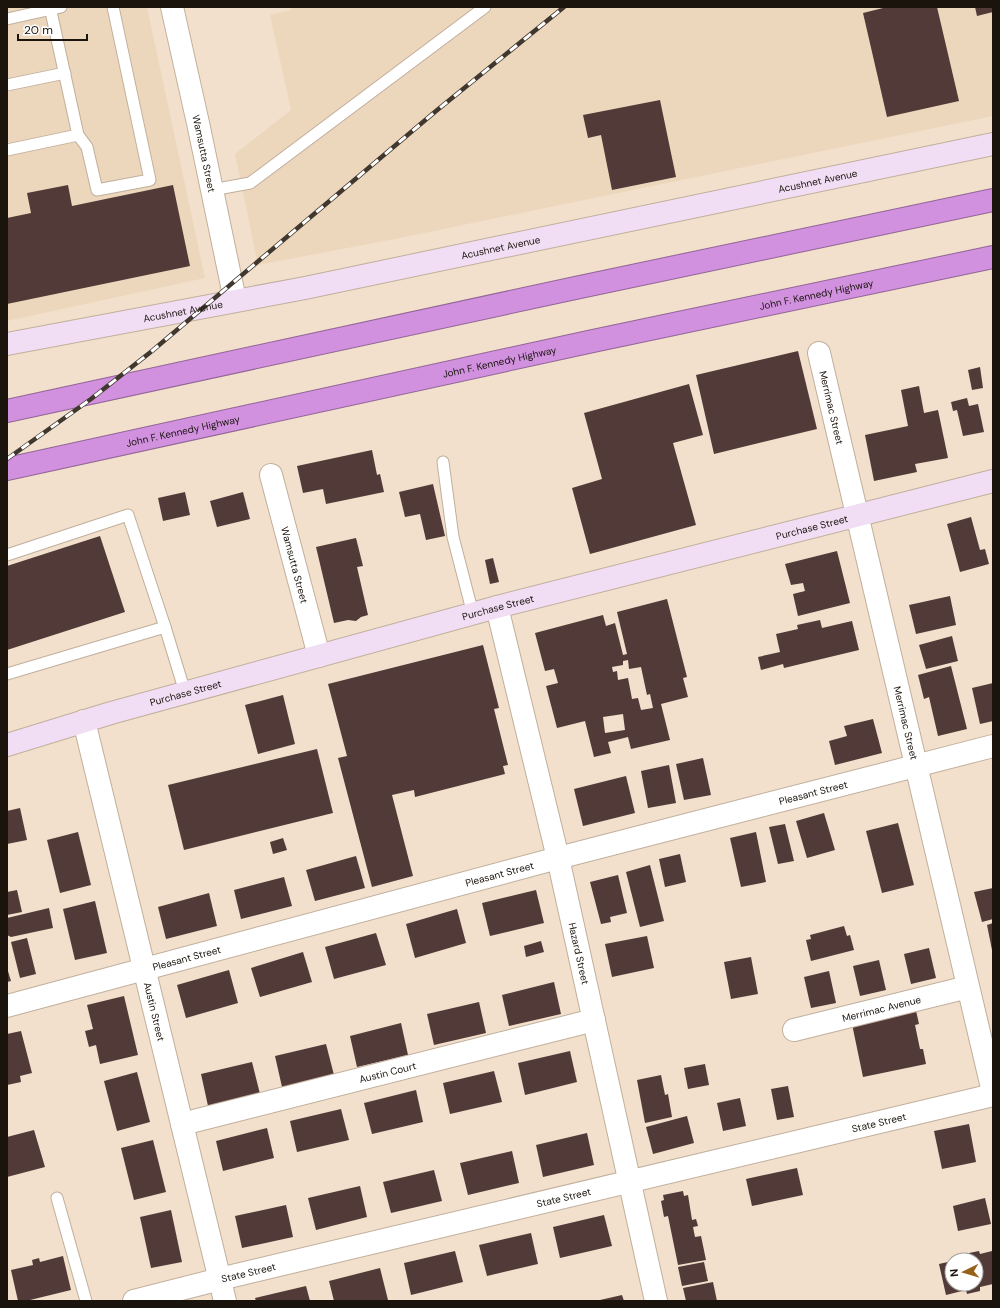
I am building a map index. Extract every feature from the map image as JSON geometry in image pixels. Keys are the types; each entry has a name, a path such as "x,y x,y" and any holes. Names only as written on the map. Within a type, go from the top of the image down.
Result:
{"highway":[{"path":"7,411 993,200"},
{"name":"John F. Kennedy Highway","path":"7,469 593,341 993,257"}],"main road":[{"name":"Acushnet Avenue","path":"7,344 321,284 993,144"},
{"name":"Purchase Street","path":"7,745 185,692 497,607 993,480"}],"street":[{"name":"Wamsutta Street","path":"172,7 189,78 235,300"},
{"name":"Merrimac Street","path":"819,353 993,1093"},
{"name":"Wamsutta Street","path":"271,475 319,656"},
{"name":"Hazard Street","path":"497,607 558,858 656,1301"},
{"name":"Austin Street","path":"84,721 225,1301"},
{"name":"Pleasant Street","path":"7,1006 558,858 993,746"},
{"name":"Merrimac Avenue","path":"794,1030 968,987"},
{"name":"Austin Court","path":"182,1124 594,1020"},
{"name":"State Street","path":"134,1301 993,1093"}],"lane":[{"path":"7,19 54,8 65,73 78,135 87,147 97,190 150,180 113,7"},
{"path":"212,190 250,183 485,7"},
{"path":"7,85 65,73"},
{"path":"7,150 78,135"},
{"path":"443,462 453,537 473,614"},
{"path":"7,555 128,515 185,692"},
{"path":"7,674 165,627"},
{"path":"57,1198 86,1301"}],"shaded area":[{"path":"7,7 147,7 205,278 7,321"},
{"path":"290,7 993,7 993,116 395,239 258,265 235,154 291,110 270,15 291,10"}],"building":[{"path":"887,7 937,7 959,101 887,117 863,13"},
{"path":"975,7 993,7 993,12 977,16"},
{"path":"660,100 676,177 612,190 601,135 588,138 583,115"},
{"path":"68,185 72,206 173,185 190,266 7,304 7,218 31,213 27,193"},
{"path":"798,351 817,429 714,454 696,375"},
{"path":"980,367 983,388 972,390 968,370"},
{"path":"689,384 703,435 673,443 696,525 590,554 572,488 602,479 584,413"},
{"path":"919,386 924,413 938,410 948,458 915,464 917,472 874,481 865,435 908,426 901,390"},
{"path":"967,398 969,406 978,404 984,432 963,436 957,410 953,411 951,402"},
{"path":"372,450 377,475 380,474 384,492 326,504 323,489 303,493 297,466"},
{"path":"433,484 445,536 426,540 420,514 405,517 399,492"},
{"path":"185,492 190,515 163,521 158,498"},
{"path":"243,492 250,519 217,527 210,501"},
{"path":"971,517 980,550 985,549 989,564 960,572 947,524"},
{"path":"100,536 125,612 7,650 7,566"},
{"path":"356,538 363,566 357,567 368,615 361,617 356,621 348,620 334,623 316,547"},
{"path":"837,551 850,603 798,616 793,594 805,591 803,583 791,585 785,564"},
{"path":"493,558 499,582 490,584 485,560"},
{"path":"950,596 956,625 916,634 909,605"},
{"path":"667,599 687,677 683,678 688,697 661,704 670,740 631,749 628,737 608,742 611,753 594,757 585,721 557,728 546,686 558,683 554,669 545,671 535,633 603,615 606,626 615,623 623,655 627,654 617,612","holes":["628,660 629,669 641,667 647,695 650,694 653,708 641,710 638,698 632,699 628,678 618,680 617,671 613,672 612,667 623,665 623,661","623,714 625,730 605,733 603,717"]},
{"path":"820,620 822,628 852,621 859,650 784,668 783,664 761,670 758,657 780,652 776,634 798,629 797,625"},
{"path":"952,636 958,661 926,669 919,645"},
{"path":"483,645 499,708 494,709 508,765 503,766 505,774 415,797 414,790 392,795 413,876 372,887 338,758 347,756 328,684"},
{"path":"951,666 967,729 938,736 929,697 924,699 918,675"},
{"path":"993,683 993,721 980,724 972,688"},
{"path":"283,695 295,744 258,754 245,705"},
{"path":"873,719 882,753 835,765 829,741 847,736 844,726"},
{"path":"317,749 333,813 184,850 168,785"},
{"path":"703,758 711,795 684,800 676,764"},
{"path":"669,765 676,803 648,808 641,771"},
{"path":"626,776 635,813 583,826 574,789"},
{"path":"20,808 27,840 7,844 7,811"},
{"path":"824,813 835,850 807,858 796,821"},
{"path":"898,823 914,885 882,893 866,831"},
{"path":"785,824 794,861 778,864 769,827"},
{"path":"78,832 91,885 60,893 47,840"},
{"path":"756,832 766,882 741,887 730,838"},
{"path":"283,838 287,850 273,854 270,842"},
{"path":"680,854 686,882 665,887 659,859"},
{"path":"356,856 365,888 315,901 306,870"},
{"path":"650,865 664,921 640,927 626,872"},
{"path":"618,875 627,913 610,917 611,922 601,924 590,882"},
{"path":"284,877 292,906 241,919 234,890"},
{"path":"993,888 993,919 982,922 974,892"},
{"path":"17,890 22,912 7,915 7,892"},
{"path":"536,890 544,923 490,936 482,903"},
{"path":"209,893 217,926 166,939 158,907"},
{"path":"95,901 107,953 75,960 63,909"},
{"path":"49,908 53,928 11,937 7,935 7,918"},
{"path":"457,909 466,943 415,958 406,924"},
{"path":"993,923 993,950 992,950 987,925"},
{"path":"844,926 847,936 850,935 854,950 811,961 806,940 811,939 810,935"},
{"path":"376,933 386,965 334,979 325,947"},
{"path":"647,936 654,968 612,977 605,944"},
{"path":"27,938 36,974 20,978 11,942"},
{"path":"541,941 544,952 526,957 524,946"},
{"path":"929,948 936,978 911,984 904,954"},
{"path":"303,952 312,982 260,997 251,968"},
{"path":"751,957 758,994 731,999 724,962"},
{"path":"879,960 886,990 860,996 853,966"},
{"path":"7,968 11,981 7,982"},
{"path":"229,970 238,1003 186,1018 177,985"},
{"path":"829,971 836,1003 811,1008 804,977"},
{"path":"554,982 561,1014 509,1026 502,995"},
{"path":"124,996 138,1055 100,1064 96,1045 89,1047 85,1031 93,1029 87,1005"},
{"path":"479,1002 486,1033 434,1045 427,1014"},
{"path":"915,1006 919,1024 915,1025 920,1049 923,1049 926,1064 863,1077 852,1024"},
{"path":"401,1023 408,1055 357,1067 350,1036"},
{"path":"21,1031 32,1073 20,1076 21,1082 7,1085 7,1034"},
{"path":"326,1044 334,1075 282,1087 275,1056"},
{"path":"570,1051 577,1082 525,1095 518,1063"},
{"path":"252,1062 260,1094 208,1106 201,1074"},
{"path":"705,1064 709,1085 688,1089 684,1068"},
{"path":"494,1071 502,1102 450,1114 443,1083"},
{"path":"137,1072 150,1122 117,1131 104,1081"},
{"path":"661,1075 665,1095 668,1094 672,1117 645,1123 637,1080"},
{"path":"788,1086 794,1117 777,1120 771,1089"},
{"path":"416,1090 423,1122 372,1134 364,1103"},
{"path":"740,1098 746,1126 723,1131 717,1103"},
{"path":"341,1109 349,1140 297,1152 290,1121"},
{"path":"687,1116 694,1143 653,1154 646,1127"},
{"path":"969,1124 976,1162 942,1169 934,1131"},
{"path":"267,1128 274,1158 223,1171 216,1141"},
{"path":"34,1130 45,1167 7,1177 7,1137"},
{"path":"587,1133 594,1165 543,1177 536,1145"},
{"path":"153,1140 166,1192 134,1200 121,1148"},
{"path":"512,1151 519,1183 468,1195 460,1163"},
{"path":"797,1168 803,1195 752,1206 746,1179"},
{"path":"434,1170 442,1201 391,1213 383,1182"},
{"path":"360,1186 367,1217 316,1230 308,1198"},
{"path":"683,1191 684,1196 688,1195 692,1220 696,1219 698,1226 693,1227 695,1237 701,1236 706,1260 678,1265 668,1216 664,1217 661,1201 664,1200 663,1195"},
{"path":"985,1198 991,1224 958,1231 953,1206"},
{"path":"286,1205 293,1237 242,1248 235,1216"},
{"path":"171,1210 182,1262 151,1268 140,1217"},
{"path":"604,1215 612,1246 560,1258 553,1227"},
{"path":"531,1233 538,1264 487,1276 479,1245"},
{"path":"455,1251 463,1282 411,1295 404,1263"},
{"path":"992,1251 993,1284 984,1286 984,1253"},
{"path":"63,1256 71,1290 26,1301 18,1301 11,1270 33,1265 32,1260 39,1258 40,1262"},
{"path":"704,1262 708,1281 682,1286 678,1267"},
{"path":"944,1263 944,1286 939,1264"},
{"path":"380,1268 388,1300 334,1301 329,1281"},
{"path":"713,1282 717,1301 686,1301 683,1288"},
{"path":"306,1286 310,1301 256,1301 255,1298"},
{"path":"945,1292 958,1292 946,1295"},
{"path":"622,1295 624,1301 600,1300"}],"railway":[{"path":"7,459 91,399 152,351 436,111 564,7"}]}
